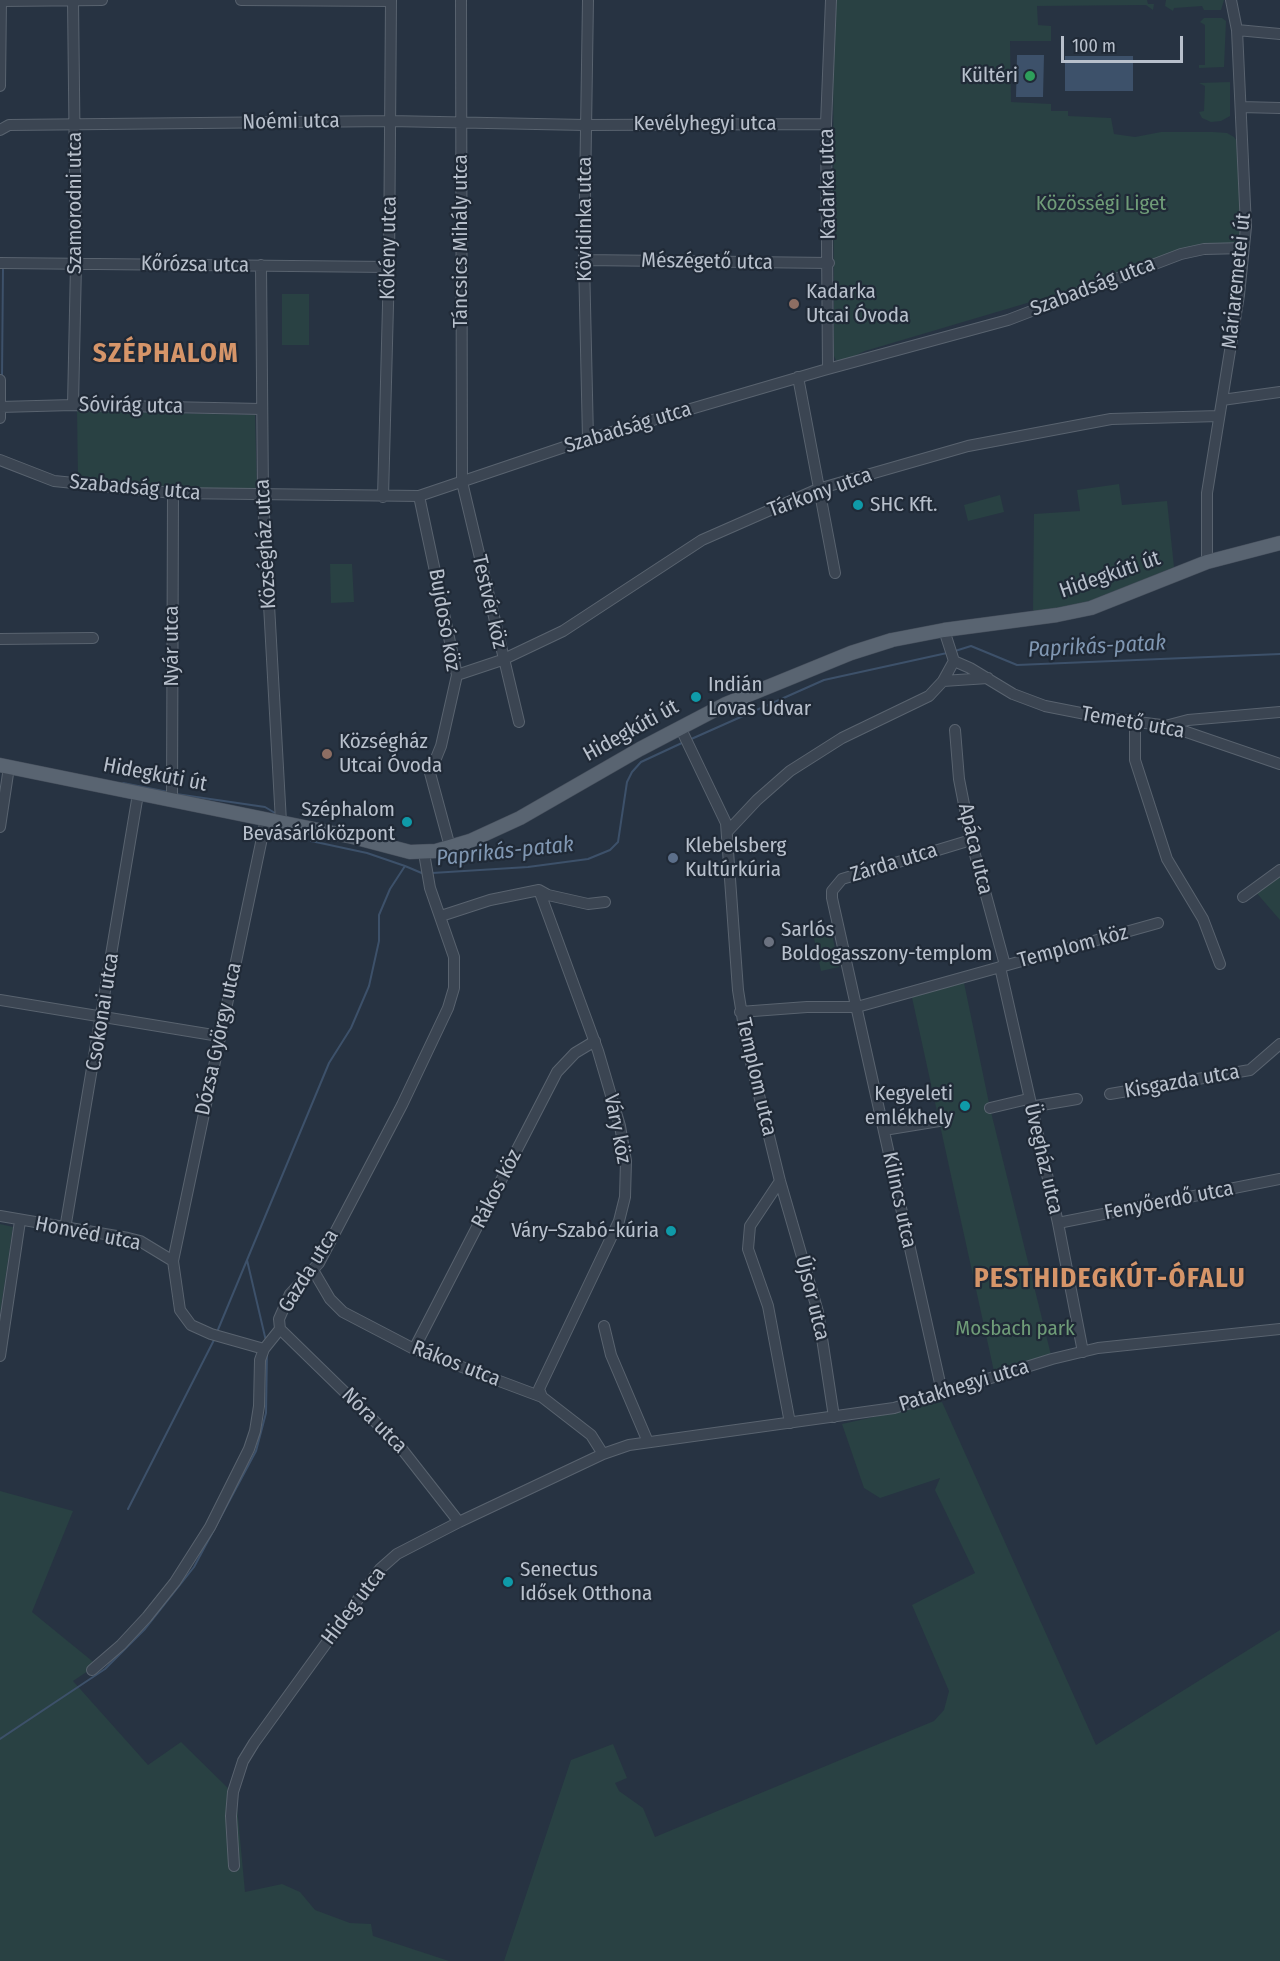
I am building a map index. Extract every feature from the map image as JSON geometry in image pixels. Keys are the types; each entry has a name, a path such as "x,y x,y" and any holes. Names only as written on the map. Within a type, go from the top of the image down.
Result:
{"main road":[{"name":"Hidegkúti út","path":"5,766 138,794 172,796 266,819 373,841 410,852 424,853 487,834 753,691 851,653 892,640 944,630 1057,615 1091,608 1207,562 1280,543"}],"street":[{"name":"Szamorodni utca","path":"73,405 76,264 74,0"},
{"path":"0,86 1,1 102,0"},
{"path":"241,0 391,1"},
{"name":"Táncsics Mihály utca","path":"461,0 462,482"},
{"name":"Kövidinka utca","path":"588,0 584,260 588,439"},
{"name":"Kadarka utca","path":"828,369 829,263 826,124 831,0"},
{"name":"Máriaremetei út","path":"1207,562 1207,493 1246,227 1237,30 1231,0"},
{"name":"Kökény utca","path":"383,497 389,267 391,1"},
{"path":"1237,30 1280,34"},
{"path":"1241,106 1280,108"},
{"name":"Noémi utca","path":"0,130 9,125 75,124 390,121 585,124"},
{"name":"Kevélyhegyi utca","path":"585,124 826,124"},
{"name":"Szabadság utca","path":"0,460 54,481 173,493 263,496 419,496 588,439 798,377 1008,320 1181,254 1204,249 1244,249"},
{"name":"Mészégető utca","path":"584,260 829,263"},
{"name":"Kőrózsa utca","path":"0,263 389,267"},
{"name":"Községház utca","path":"261,265 263,496 280,822"},
{"path":"798,377 835,573"},
{"path":"0,380 0,418"},
{"path":"1222,400 1280,392"},
{"name":"Sóvirág utca","path":"0,407 73,405 261,409"},
{"name":"Tárkony utca","path":"457,675 502,660 563,631 702,540 818,489 968,446 1111,419 1219,417"},
{"name":"Testvér köz","path":"462,482 502,660 519,722"},
{"name":"Nyár utca","path":"172,796 173,493"},
{"name":"Bujdosó köz","path":"419,496 457,675 441,746 430,773 450,847"},
{"path":"727,832 757,800 790,771 842,738 918,703 937,689 943,681 951,655 944,630"},
{"path":"0,639 93,638"},
{"name":"Temető utca","path":"951,655 1014,694 1045,706 1169,726 1280,764"},
{"path":"943,681 988,678"},
{"path":"1169,726 1188,720 1280,712"},
{"path":"1135,722 1135,760 1164,849 1170,866 1203,919 1220,964"},
{"name":"Templom utca","path":"682,730 726,823 741,1012 780,1181"},
{"name":"Apáca utca","path":"956,730 959,779 971,840 1002,966"},
{"path":"0,826 5,766"},
{"name":"Csokonai utca","path":"65,1229 138,794"},
{"name":"Dózsa György utca","path":"266,819 173,1261 180,1310 191,1325 210,1334 266,1345"},
{"name":"Zárda utca","path":"857,1007 832,898 836,883 842,879 971,840"},
{"name":"Gazda utca","path":"266,1345 280,1329 279,1319 290,1294 313,1270 402,1105 448,1008 456,973 454,957 427,874 424,853"},
{"path":"1243,897 1280,870"},
{"path":"441,916 490,900 539,890 548,895 588,904 605,902"},
{"name":"Váry köz","path":"539,890 595,1041 620,1126 626,1161 625,1197 619,1221 539,1389 542,1397"},
{"name":"Templom köz","path":"741,1012 807,1007 857,1007 1158,923"},
{"name":"Üvegház utca","path":"1002,966 1029,1103 1058,1223 1083,1352"},
{"path":"0,1000 219,1036"},
{"name":"Kilincs utca","path":"857,1007 942,1392"},
{"name":"Rákos köz","path":"414,1349 558,1072 575,1053 595,1041"},
{"name":"Kisgazda utca","path":"1110,1094 1250,1070 1280,1044"},
{"path":"990,1108 1077,1099"},
{"path":"884,1130 939,1121"},
{"name":"Fenyőerdő utca","path":"1058,1223 1280,1179"},
{"path":"780,1181 750,1226 748,1249 768,1306 790,1423"},
{"name":"Újsor utca","path":"780,1181 821,1321 834,1417"},
{"name":"Honvéd utca","path":"0,1216 140,1241 173,1261"},
{"path":"0,1356 20,1221"},
{"name":"Rákos utca","path":"313,1270 336,1306 414,1349 542,1397 591,1435 603,1454"},
{"path":"604,1326 611,1355 648,1442"},
{"name":"Nóra utca","path":"280,1329 398,1444 459,1522"},
{"name":"Patakhegyi utca","path":"603,1454 648,1442 894,1408 1052,1359 1083,1352 1133,1344 1280,1329"},
{"path":"92,1670 121,1645 147,1617 175,1582 210,1527 249,1449 255,1431 259,1406 260,1360 266,1345"},
{"name":"Hideg utca","path":"234,1866 231,1816 233,1792 243,1761 380,1569 397,1554 459,1522 603,1454"}],"green space":[{"name":"Közösségi Liget","path":"833,0 1147,0 1148,4 1154,4 1153,10 1146,5 1037,6 1038,25 1051,26 1051,41 1010,41 1011,102 1051,104 1051,111 1068,111 1068,116 1111,118 1114,134 1135,137 1161,132 1213,132 1227,133 1234,137 1237,141 1241,229 1239,245 1223,245 865,351 843,361 836,360 834,356"},
{"path":"1166,0 1224,0 1221,10 1204,10 1202,6 1174,8 1173,11 1165,6"},
{"path":"1204,18 1222,18 1226,21 1224,67 1199,68 1199,65 1205,65 1205,25 1200,22"},
{"path":"1230,82 1230,116 1221,121 1211,122 1202,118 1199,112 1204,111 1205,86 1199,83"},
{"path":"282,294 309,294 309,345 282,345"},
{"path":"77,411 255,415 257,490 172,487 78,477"},
{"path":"1119,484 1122,505 1167,501 1174,567 1105,597 1058,610 1033,612 1034,514 1080,511 1077,490"},
{"path":"1000,495 1004,512 968,521 964,505"},
{"path":"330,564 352,564 354,602 331,603"},
{"path":"1280,870 1280,920 1254,890"},
{"path":"832,934 839,967 821,971 814,938"},
{"name":"Mosbach park","path":"963,978 990,1108 1052,1359 995,1376 911,993"},
{"path":"0,1224 13,1227 0,1314"},
{"path":"942,1402 1096,1745 1280,1630 1280,1961 504,1961 571,1760 613,1744 627,1778 615,1783 619,1791 643,1808 655,1837 934,1721 944,1710 949,1691 912,1605 975,1573 935,1490 940,1478 880,1498 864,1488 842,1424"},
{"path":"0,1491 73,1511 32,1612 97,1665 73,1681 148,1765 181,1742 236,1796 245,1892 282,1884 300,1892 315,1910 350,1923 371,1924 373,1936 449,1961 0,1961"}],"water":[{"name":"Kültéri","path":"1017,55 1044,55 1043,97 1016,97"},
{"path":"1065,56 1133,56 1133,91 1065,91"}],"waterway":[{"path":"2,376 3,268"},
{"name":"Paprikás-patak","path":"955,651 971,646 1017,665 1280,654"},
{"name":"Paprikás-patak","path":"689,740 824,680 947,653"},
{"name":"Paprikás-patak","path":"432,873 528,867 588,859 610,850 618,842 627,782 632,772 641,762 684,742"},
{"path":"123,783 168,792"},
{"path":"176,794 265,807 275,813"},
{"path":"311,841 367,853 405,866"},
{"name":"Paprikás-patak","path":"266,1341 247,1260 329,1063 351,1028 369,986 379,941 379,915 390,889 405,866 424,874"},
{"path":"217,1332 247,1260"},
{"path":"128,1509 215,1338"},
{"name":"Paprikás-patak","path":"0,1739 105,1669 145,1629 194,1567 256,1451 266,1413 267,1352"}],"place":[{"name":"Kültéri","path":"1030,76"},
{"name":"Kadarka Utcai Óvoda","path":"794,304"},
{"name":"SHC Kft.","path":"858,505"},
{"name":"Indián Lovas Udvar","path":"696,697"},
{"name":"Községház Utcai Óvoda","path":"327,754"},
{"name":"Széphalom Bevásárlóközpont","path":"407,822"},
{"name":"Klebelsberg Kultúrkúria","path":"673,858"},
{"name":"Sarlós Boldogasszony-templom","path":"769,942"},
{"name":"Kegyeleti emlékhely","path":"965,1106"},
{"name":"Váry–Szabó-kúria","path":"671,1231"},
{"name":"Senectus Idősek Otthona","path":"508,1582"}],"district":[{"name":"SZÉPHALOM","path":"166,354"},
{"name":"PESTHIDEGKÚT-ÓFALU","path":"1110,1279"}]}
